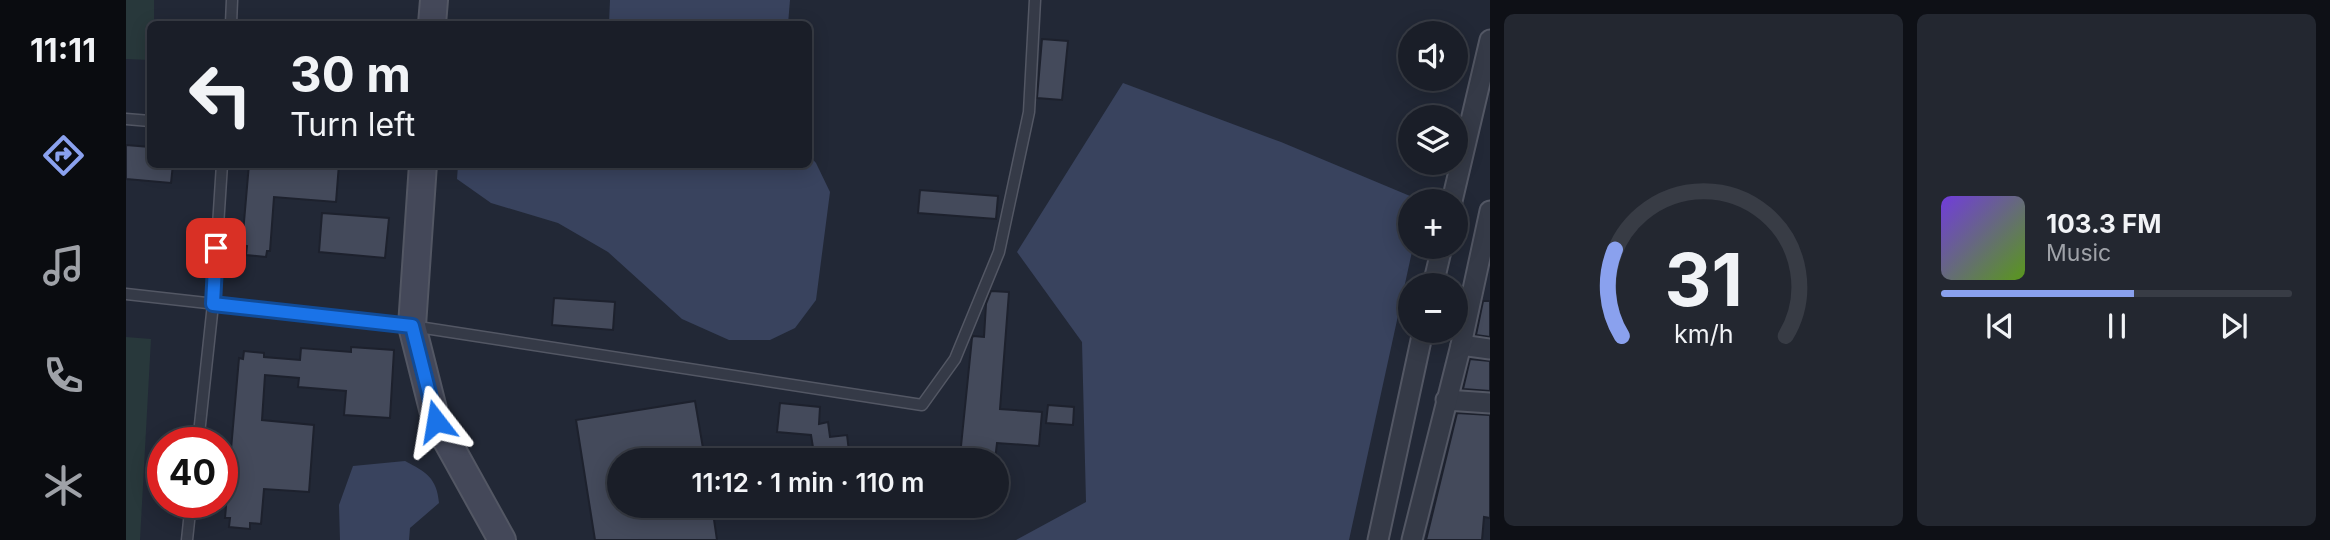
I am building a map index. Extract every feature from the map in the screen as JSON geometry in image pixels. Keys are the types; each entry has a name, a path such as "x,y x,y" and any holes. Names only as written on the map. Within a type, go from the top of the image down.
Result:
{"street":[{"path":"432,21 434,0"},
{"path":"1455,189 1490,40"},
{"path":"423,168 412,326 436,421 502,540"},
{"path":"1412,540 1461,345 1490,211"},
{"path":"1378,540 1420,343"},
{"path":"1461,345 1490,349"},
{"path":"1446,400 1490,403"}],"lane":[{"path":"231,21 232,0"},
{"path":"126,294 412,326 922,405 955,359 999,251 1029,112 1035,0"},
{"path":"126,119 147,121"},
{"path":"200,427 213,304 222,168"},
{"path":"187,540 189,518"}],"shaded area":[{"path":"126,0 154,0 154,21 147,21 147,60 126,59"},
{"path":"126,337 151,339 140,540 126,540"}],"water":[{"path":"610,0 790,0 788,21 609,21"},
{"path":"1123,83 1281,142 1398,191 1398,259 1410,259 1407,273 1398,273 1398,316 1349,540 1016,540 1086,502 1082,342 1017,252"},
{"path":"812,158 830,192 816,300 795,328 770,340 729,340 682,319 608,252 558,223 491,203 457,179 458,168 812,168"},
{"path":"405,461 429,477 436,487 439,503 410,528 409,540 340,540 339,505 353,466"}],"building":[{"path":"1042,39 1068,41 1062,100 1037,98"},
{"path":"126,145 147,147 147,168 173,168 171,183 126,179"},
{"path":"249,168 339,168 336,202 274,197 270,251 267,251 266,257 246,255 247,246 242,245"},
{"path":"920,190 998,196 996,219 918,213"},
{"path":"322,213 389,218 385,258 319,252"},
{"path":"991,291 1009,292 1000,409 1042,412 1039,446 997,443 996,448 961,448 972,338 984,337 986,304"},
{"path":"554,298 615,302 613,330 552,325"},
{"path":"1483,301 1490,301 1490,337 1476,335"},
{"path":"351,347 394,350 390,418 344,415 346,391 298,387 299,378 265,375 262,420 314,425 309,492 264,489 261,524 250,523 250,529 229,527 230,518 238,518 238,427 233,427 239,358 243,359 244,351 264,353 264,357 300,360 301,348 351,352"},
{"path":"1470,359 1490,361 1490,391 1463,389"},
{"path":"695,401 703,448 607,448 607,518 714,518 717,540 595,540 576,420"},
{"path":"780,403 820,407 819,424 828,422 830,437 847,435 849,448 813,448 811,435 777,432"},
{"path":"1048,405 1074,407 1073,425 1046,423"},
{"path":"1457,413 1490,415 1490,518 1484,517 1482,540 1426,540"}],"route":[{"path":"216,248 213,304 412,326 436,421"}]}
